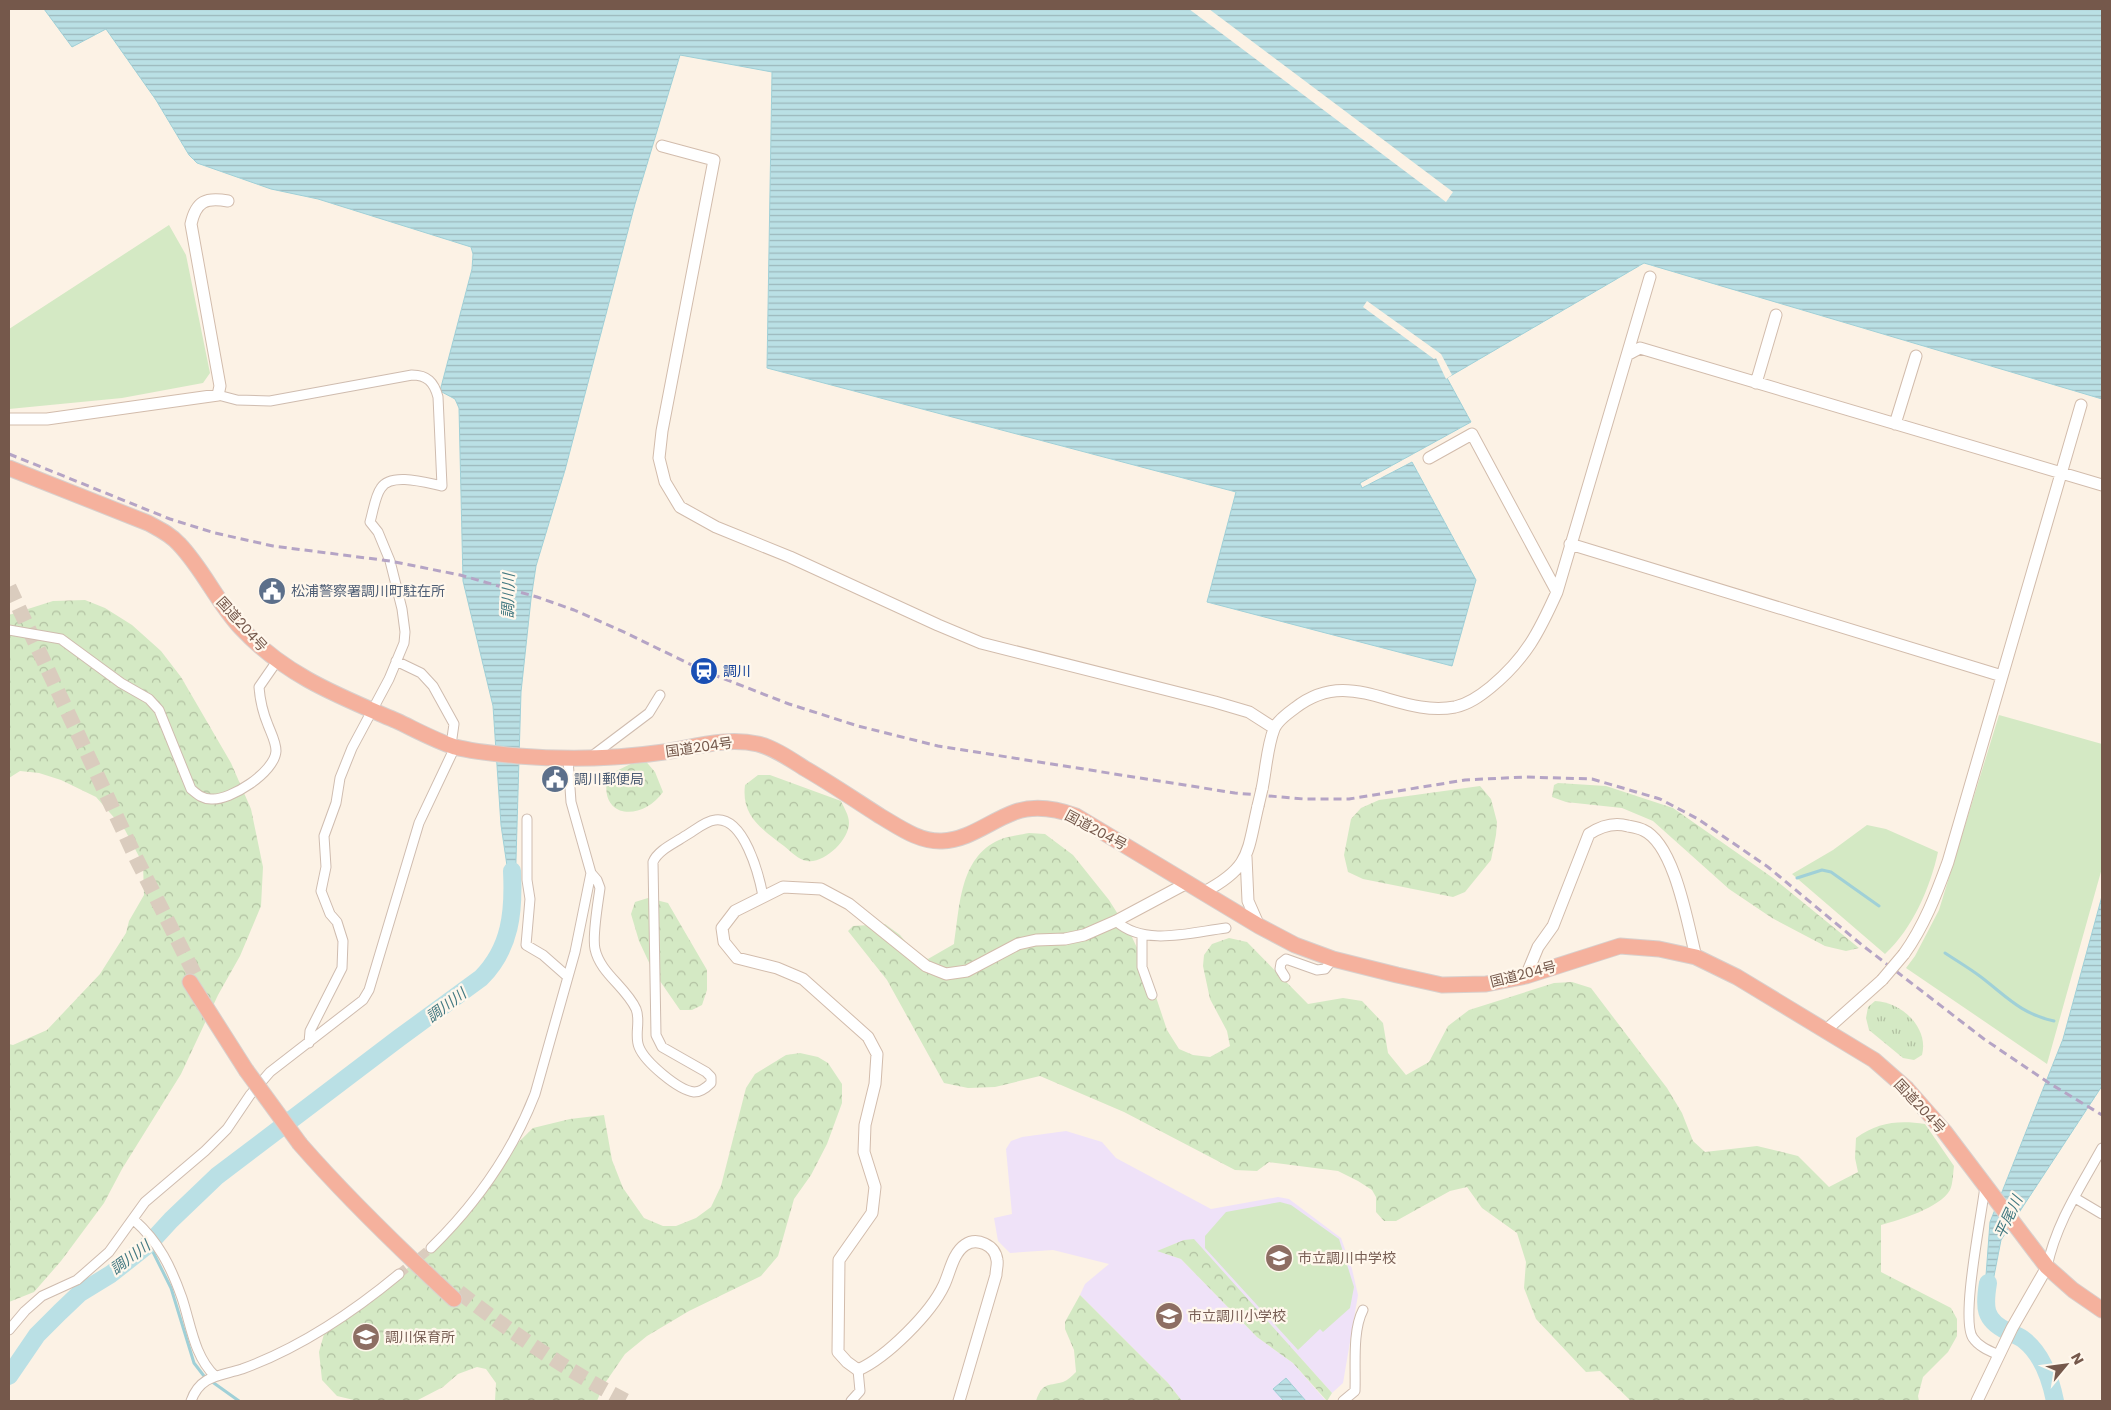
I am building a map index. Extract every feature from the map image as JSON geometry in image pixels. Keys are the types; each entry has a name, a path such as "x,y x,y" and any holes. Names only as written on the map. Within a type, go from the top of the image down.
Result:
{"highway":[{"name":"国道204号","path":"9,468 148,523 168,534 190,557 220,603 260,648 277,661 308,681 453,746 490,754 589,759 665,752 716,742 737,741 760,744 782,754 893,824 921,839 942,841 964,837 1015,812 1034,809 1057,809 1076,816 1295,946 1333,959 1442,985 1486,984 1526,976 1620,946 1659,949 1696,957 1737,977 1874,1060 1907,1089 1944,1131 2047,1267 2073,1290 2102,1310"},
{"path":"194,981 249,1068 339,1188 385,1235 456,1295"}],"street":[{"path":"662,146 714,160 659,458 665,482 680,507 716,527 790,557 938,626 981,643 1241,709 1274,728"},
{"path":"218,395 220,386 191,224 193,212 200,203 214,198 228,201"},
{"path":"1259,926 1248,901 1246,857 1274,728 1287,713 1308,698 1328,690 1344,689 1434,709 1456,706 1476,699 1506,675 1529,649 1542,626 1557,592 1650,277"},
{"path":"1756,382 1776,314"},
{"path":"1627,355 1640,348 2102,485"},
{"path":"1895,424 1916,356"},
{"path":"9,419 47,420 218,395 237,400 270,401 412,375 422,375 430,380 436,389 438,397 442,486 402,479 390,481 381,487 370,522 384,544 402,609 405,632 404,643 389,679 357,737 340,778 336,803 324,836 326,867 321,891 330,914 337,922 343,941 342,968 310,1031 309,1043"},
{"path":"1826,1030 1882,980 1916,938 1932,906 1948,862 2081,404"},
{"path":"1429,458 1472,434 1557,592"},
{"path":"1570,544 2002,676"},
{"path":"9,630 61,639 121,683 149,699 159,710 164,720 191,789 200,797 211,799 220,798 252,783 272,763 276,752 274,740 267,723 259,687 277,661"},
{"path":"9,1330 25,1311 42,1296 77,1280 109,1252 134,1220 145,1202 205,1152 227,1129 250,1095 270,1072 358,1006 369,990 419,824 453,746 454,724 434,686 421,673 396,661"},
{"path":"589,759 649,713 660,696"},
{"path":"568,759 571,802 591,873 600,888 594,947 597,958 637,1010 638,1044 642,1054 662,1073 683,1088 696,1092 706,1089 711,1077 706,1072 662,1047 656,1035 653,862 659,854 703,825 715,820 725,820 733,826 748,847 763,896"},
{"path":"527,820 527,880 530,899 526,945 543,955 568,978"},
{"path":"1526,976 1538,947 1553,926 1589,834 1601,826 1623,825 1644,830 1662,847 1673,868 1696,957"},
{"path":"1204,892 1233,874 1246,857"},
{"path":"431,1248 484,1188 500,1165 527,1115 535,1094 568,978 588,894 591,873"},
{"path":"856,1400 860,1391 858,1370 838,1352 839,1260 872,1213 875,1187 864,1152 865,1125 875,1084 877,1054 868,1037 803,979 777,968 737,958 724,942 722,928 735,911 783,887 821,889 849,904 926,966 946,974 967,972 1018,944 1036,940 1066,939 1084,935 1116,921 1189,882"},
{"path":"1116,921 1123,928 1142,936 1226,928"},
{"path":"1142,936 1142,967 1152,995"},
{"path":"1285,977 1280,970 1281,963 1286,959 1317,970 1324,969 1333,959"},
{"path":"1977,1401 2012,1328 2047,1267 2051,1246 2058,1227 2102,1148"},
{"path":"1989,1190 1969,1302 1968,1325 1973,1338 1983,1347 2001,1351"},
{"path":"2074,1198 2102,1214"},
{"path":"134,1220 161,1250 182,1298 200,1356 211,1378"},
{"path":"858,1370 866,1366 908,1332 925,1314 944,1286 954,1258 963,1246 971,1242 982,1242 991,1247 998,1259 996,1275 959,1401"},
{"path":"191,1401 194,1391 211,1378 242,1369 323,1330 379,1291 399,1274"},
{"path":"1343,1401 1355,1391 1357,1330 1359,1318 1363,1310"}],"shaded area":[{"name":"市立調川中学校","path":"1066,1131 1102,1142 1116,1158 1211,1209 1278,1197 1289,1199 1341,1238 1352,1269 1358,1295 1343,1383 1332,1393 1194,1240 1184,1240 1158,1251 1181,1259 1257,1337 1293,1363 1326,1401 1182,1401 1168,1383 1080,1295 1085,1284 1109,1264 1053,1250 1010,1253 998,1241 994,1218 1012,1214 1006,1149 1011,1141 1022,1137"}],"green space":[{"path":"169,225 186,255 210,373 203,383 122,398 9,409 9,329"},
{"path":"85,600 105,608 132,625 161,651 181,677 231,763 251,809 263,867 261,906 240,956 218,995 181,1074 122,1169 104,1203 61,1261 34,1292 9,1302 9,1044 13,1045 47,1030 100,974 126,933 129,921 144,895 143,864 125,830 96,797 61,780 39,773 20,771 9,778 9,615 53,601"},
{"path":"1999,715 2102,744 2102,868 2047,1064 1906,968 1915,956 1939,910"},
{"path":"643,758 655,772 663,792 654,802 644,808 624,811 615,808 609,800 606,790 608,775"},
{"path":"758,775 770,775 841,801 849,823 845,837 834,850 821,859 807,861 795,855 755,821 746,805 745,785"},
{"path":"1558,783 1606,786 1673,808 1773,878 1859,948 1846,951 1825,946 1772,918 1729,889 1653,821 1622,808 1566,802 1552,797 1554,785"},
{"path":"1480,786 1491,799 1497,822 1496,835 1491,860 1465,892 1453,897 1363,879 1348,872 1344,855 1351,819 1361,808 1379,800"},
{"path":"1867,825 1886,829 1938,852 1935,866 1919,907 1904,932 1885,954 1792,874 1833,850"},
{"path":"1029,833 1045,834 1073,855 1109,900 1131,935 1146,967 1167,1030 1179,1049 1193,1055 1210,1057 1230,1046 1227,1031 1210,999 1203,966 1204,955 1212,944 1229,938 1247,942 1308,1004 1343,998 1362,1001 1383,1023 1388,1053 1406,1075 1429,1062 1448,1026 1469,1010 1554,983 1572,982 1591,988 1667,1088 1682,1113 1693,1141 1705,1152 1757,1146 1798,1156 1829,1187 1858,1172 1855,1158 1856,1138 1881,1125 1898,1122 1925,1124 1954,1166 1950,1190 1929,1208 1881,1225 1881,1272 1951,1308 1957,1319 1957,1336 1948,1352 1923,1377 1918,1396 1919,1401 1631,1401 1600,1371 1586,1372 1536,1319 1524,1288 1526,1262 1517,1233 1482,1208 1467,1187 1450,1191 1396,1221 1384,1221 1376,1212 1376,1197 1372,1190 1338,1171 1269,1162 1257,1171 1235,1170 1124,1112 1040,1076 995,1087 968,1088 944,1083 887,980 848,931 853,926 885,924 900,935 913,951 928,959 954,944 960,900 969,871 976,859 986,848 999,840"},
{"path":"648,898 668,903 707,970 707,990 702,1005 692,1010 680,1010 653,971 639,941 631,914 635,902"},
{"path":"1875,1001 1895,1006 1911,1018 1921,1035 1922,1055 1914,1060 1903,1058 1869,1030 1866,1018 1868,1007"},
{"path":"800,1053 818,1057 828,1063 842,1084 842,1103 827,1144 811,1175 794,1199 778,1256 761,1276 689,1311 647,1336 625,1354 603,1386 597,1401 495,1401 496,1383 486,1369 477,1367 458,1374 443,1387 416,1401 358,1401 337,1396 322,1380 319,1352 324,1334 346,1310 383,1291 440,1238 468,1205 490,1170 533,1128 570,1119 604,1115 612,1160 623,1188 644,1218 663,1226 676,1226 696,1218 711,1207 721,1186 746,1088 755,1074 786,1055"},
{"path":"1280,1202 1291,1205 1339,1239 1354,1287 1350,1308 1323,1332 1320,1329 1298,1350 1205,1248 1205,1236 1226,1212"},
{"path":"1194,1239 1332,1393 1327,1401 1293,1363 1257,1337 1181,1259 1157,1251 1184,1240"},
{"path":"1080,1295 1168,1383 1182,1401 1036,1401 1043,1388 1063,1382 1076,1372 1074,1350 1065,1329 1065,1322"}],"water":[{"path":"44,9 2102,9 2102,399 1644,263 1447,378 1471,422 1360,483 1362,488 1412,462 1476,580 1452,666 1207,602 1236,492 767,368 772,72 680,55 635,204 565,470 536,566 521,692 515,893 511,893 501,825 493,706 463,581 459,408 455,399 440,391 472,269 473,254 471,247 318,199 271,189 197,163 189,155 156,100 106,29 72,47"},
{"path":"2102,896 2102,1086 2001,1240 1989,1302 1986,1306 1985,1289 1990,1222 2063,1039"},
{"path":"1286,1378 1306,1401 1284,1401 1273,1389"}],"pier":[{"path":"1189,9 1209,9 1453,192 1446,202"},
{"path":"1367,301 1441,354 1452,375 1446,379 1436,358 1434,359 1363,307"}],"waterway":[{"path":"1797,878 1822,870 1831,872 1879,906"},
{"name":"調川川","path":"9,1376 37,1335 60,1312 80,1293 111,1274 149,1244 217,1176 481,978 491,966 505,942 511,915 512,871"},
{"path":"1945,953 2023,1009 2042,1018 2054,1021"},
{"path":"149,1244 171,1288 194,1363 204,1376 239,1401"},
{"name":"平尾川","path":"1988,1283 1987,1312 1999,1327 2020,1337 2036,1353 2048,1377 2055,1401"}],"tunnel":[{"path":"9,587 136,858 197,979"},
{"path":"399,1274 431,1248"},
{"path":"459,1292 540,1350 582,1377 626,1401"}],"railway":[{"path":"9,454 170,519 215,533 273,546 390,561 460,575 537,597 574,610 626,633 704,671 789,704 858,726 938,746 1235,793 1304,799 1349,799 1465,780 1525,777 1592,779 1660,799 1698,819 1768,867 1862,945 1984,1039 2049,1083 2102,1115"}],"place":[{"name":"松浦警察署調川町駐在所","path":"272,591"},
{"name":"調川","path":"704,671"},
{"name":"調川郵便局","path":"555,779"},
{"name":"市立調川中学校","path":"1279,1258"},
{"name":"市立調川小学校","path":"1169,1316"},
{"name":"調川保育所","path":"366,1337"}]}
